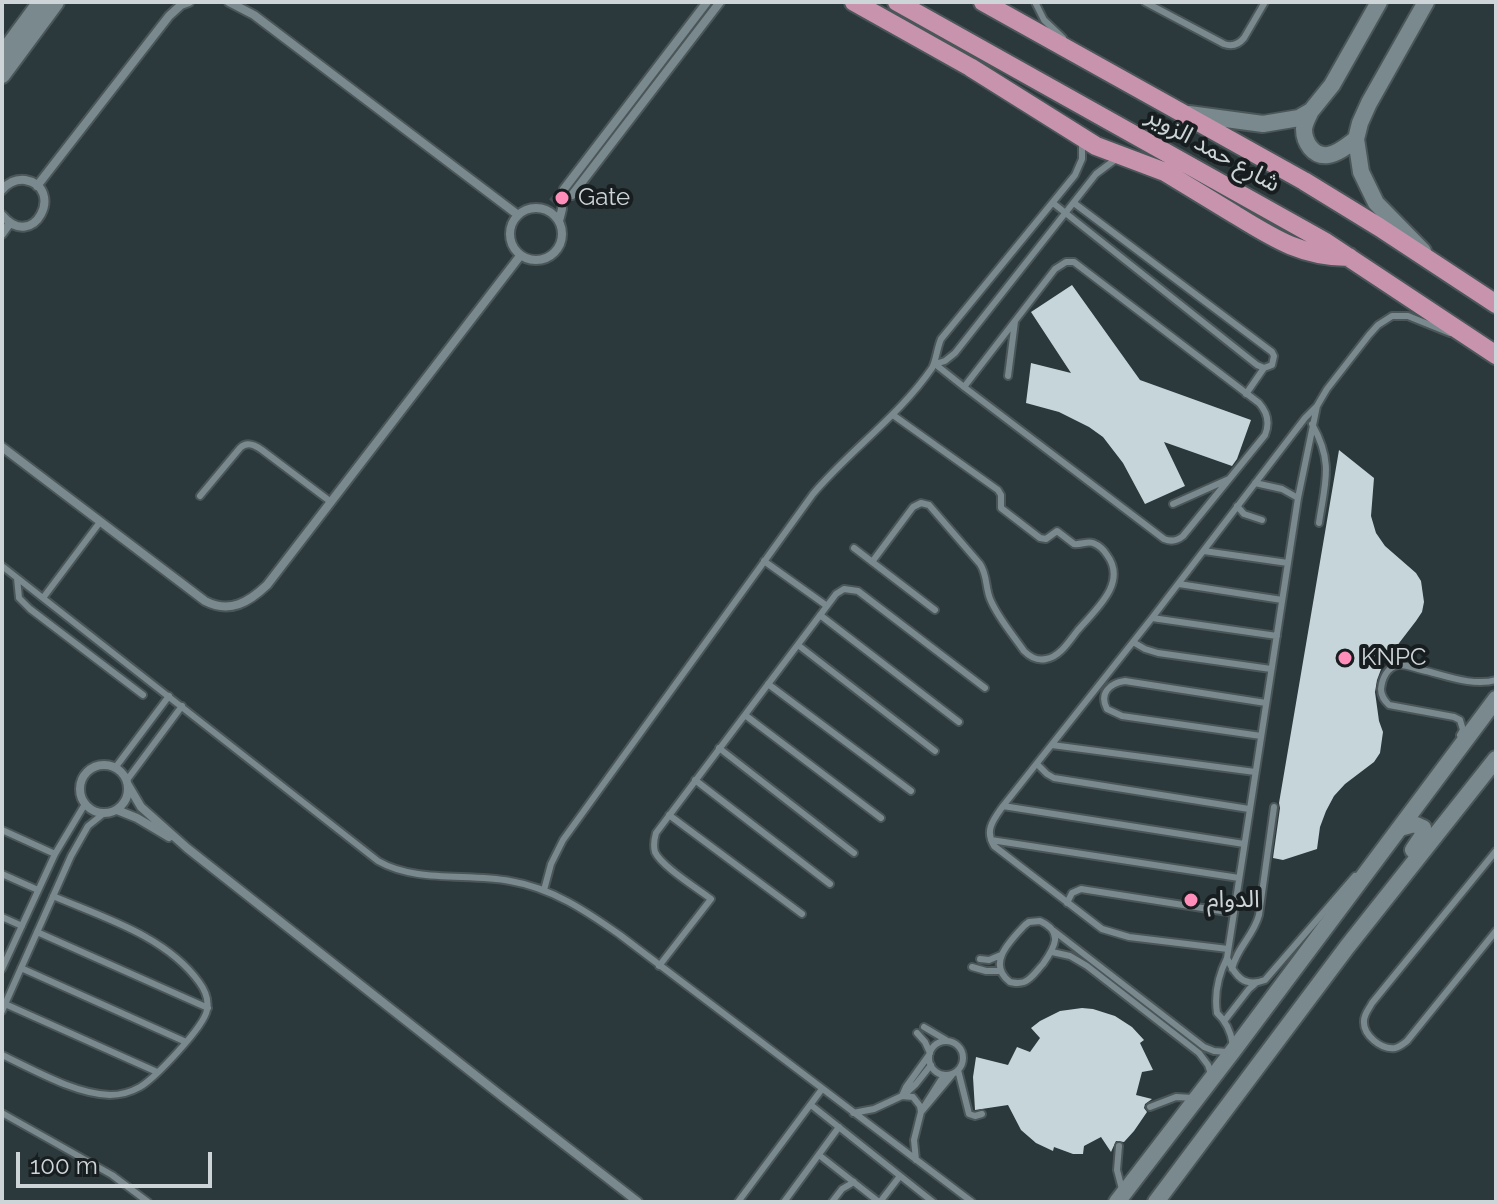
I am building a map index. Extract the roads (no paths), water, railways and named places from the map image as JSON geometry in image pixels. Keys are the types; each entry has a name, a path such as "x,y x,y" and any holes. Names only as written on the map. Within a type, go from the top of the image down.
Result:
{"main road":[{"path":"2,55 41,2"},
{"path":"2,75 56,2"},
{"path":"854,2 970,67 1081,137 1165,172 1289,246 1318,255 1350,257"},
{"name":"شارع حمد الزوير","path":"897,2 1258,202 1350,257 1496,356"},
{"name":"شارع حمد الزوير","path":"983,2 1329,196 1496,304"},
{"path":"1356,139 1331,155 1322,155 1307,142 1305,124 1311,111 1332,85 1379,2"},
{"path":"1426,2 1369,103 1356,139 1361,172 1376,203 1435,264"},
{"path":"1183,113 1263,124 1299,118 1311,111"},
{"path":"1120,1198 1496,699"},
{"path":"1156,1202 1347,947 1496,759"},
{"path":"1347,947 1424,833 1423,828 1417,825 1400,828"}],"street":[{"path":"37,186 169,16 189,2"},
{"path":"229,2 254,15 518,215"},
{"path":"707,2 568,192 720,2"},
{"path":"2,215 10,223 30,225 39,218 45,202 41,191 33,183 22,180 3,188"},
{"path":"541,208 552,202"},
{"path":"532,208 541,208 559,221 562,240 551,256 533,261 520,256 511,244 510,225 518,215 532,208"},
{"path":"559,221 562,209"},
{"path":"2,234 10,223"},
{"path":"2,447 197,597 211,605 227,607 246,602 267,585 520,256"},
{"path":"128,783 128,797 124,804 117,810 103,814 85,804 80,790 84,775 97,766 115,768 124,775 141,807 187,848 638,1202"},
{"path":"117,810 187,848"}],"lane":[{"path":"1035,2 1052,29 1090,61"},
{"path":"1145,2 1232,46 1244,38 1265,2"},
{"path":"935,364 941,339 1079,168 1083,151 1081,137"},
{"path":"544,890 551,864 563,840 825,480 893,415 935,364 955,353 1102,168 1123,157"},
{"path":"1053,203 1264,368"},
{"path":"1074,203 1272,352 1274,361 1264,368 1246,394"},
{"path":"935,364 964,387 1167,540 1176,541 1183,536 1265,435 1268,424 1266,412 1259,403 1074,262 1058,266 964,387"},
{"path":"1228,949 1119,934 1097,926 999,850 991,840 990,826 1378,325 1392,316 1408,316 1496,356"},
{"path":"1008,376 1015,321"},
{"path":"1054,931 1056,937 1052,952 1031,978 1021,983 1010,982 1000,971 1001,955 1029,922 1040,921 1054,931 1204,1047 1220,1052 1233,1051 1225,1020 1217,1013 1218,975 1227,958 1298,498 1317,406"},
{"path":"872,562 913,507 921,503 929,505 980,564 986,574 989,597 994,606 1024,651 1038,659 1050,658 1061,651 1105,599 1113,581 1111,562 1096,545 1090,542 1077,545 1057,531 1046,539 1040,538 1001,508 998,490 893,415"},
{"path":"1312,424 1327,464 1319,523"},
{"path":"200,496 246,444 257,446 331,502"},
{"path":"1173,504 1229,479"},
{"path":"1255,483 1282,489 1298,498"},
{"path":"1237,506 1244,514 1262,520"},
{"path":"43,598 100,522"},
{"path":"854,548 935,610"},
{"path":"1204,551 1288,563"},
{"path":"764,561 827,606"},
{"path":"2,566 388,867 416,874 499,879 529,885 584,910 972,1202"},
{"path":"17,578 19,598 30,609 143,695"},
{"path":"1178,584 1282,600"},
{"path":"659,966 711,899 658,857 654,839 659,828 840,591 858,591 985,688"},
{"path":"820,615 959,722"},
{"path":"1152,618 1277,636"},
{"path":"1133,642 1158,653 1271,669"},
{"path":"798,645 935,751"},
{"path":"1432,784 1463,730 1460,720 1389,705 1381,691 1384,677 1390,668 1400,665 1479,682 1496,680"},
{"path":"1261,736 1122,716 1107,709 1104,698 1111,685 1125,681 1266,703"},
{"path":"768,684 911,791"},
{"path":"115,768 169,696"},
{"path":"128,783 182,706"},
{"path":"745,715 881,818"},
{"path":"1052,745 1255,772"},
{"path":"719,748 854,853"},
{"path":"1037,764 1054,778 1249,809"},
{"path":"695,780 830,884"},
{"path":"3,964 55,854 85,804"},
{"path":"1003,806 1244,844"},
{"path":"1232,969 1259,915 1274,807"},
{"path":"103,814 83,834 4,1008 157,1072"},
{"path":"669,815 802,914"},
{"path":"2,830 55,854"},
{"path":"991,840 1239,878"},
{"path":"1225,1020 1249,989 1269,976 1343,889 1388,844"},
{"path":"1496,851 1372,1003 1364,1021 1369,1035 1391,1048 1407,1041 1496,931"},
{"path":"2,874 38,890"},
{"path":"1067,903 1072,893 1081,889 1234,913"},
{"path":"2,1055 79,1089 121,1094 146,1083 201,1025 208,1008 207,996 199,981 157,944 140,933 53,896"},
{"path":"2,917 22,926"},
{"path":"37,932 208,1008"},
{"path":"1052,952 1079,960 1199,1053 1208,1065 1211,1079"},
{"path":"980,959 989,960 1001,955"},
{"path":"1227,958 1232,969 1245,981 1256,983"},
{"path":"972,967 1000,971"},
{"path":"21,968 186,1042"},
{"path":"916,1160 914,1140 921,1112 951,1073 961,1066 963,1056 958,1047 924,1027"},
{"path":"917,1033 925,1042 936,1072 951,1073"},
{"path":"902,1096 940,1042 950,1042"},
{"path":"853,1113 874,1109 902,1096 931,1065"},
{"path":"951,1073 969,1114 982,1114"},
{"path":"738,1202 822,1089"},
{"path":"902,1096 918,1101 921,1112"},
{"path":"1150,1107 1176,1097 1196,1098"},
{"path":"811,1105 933,1202"},
{"path":"2,1113 112,1175 148,1202"},
{"path":"784,1202 839,1127"},
{"path":"1119,1146 1117,1170 1120,1198"},
{"path":"819,1155 880,1202 900,1176"},
{"path":"832,1202 842,1189 854,1182"},
{"path":"135,1202 140,1195"}],"tunnel":[{"path":"552,202 564,189"}],"place":[{"name":"Gate","path":"562,198"},
{"name":"KNPC","path":"1345,658"},
{"name":"الدوام","path":"1191,900"}]}
